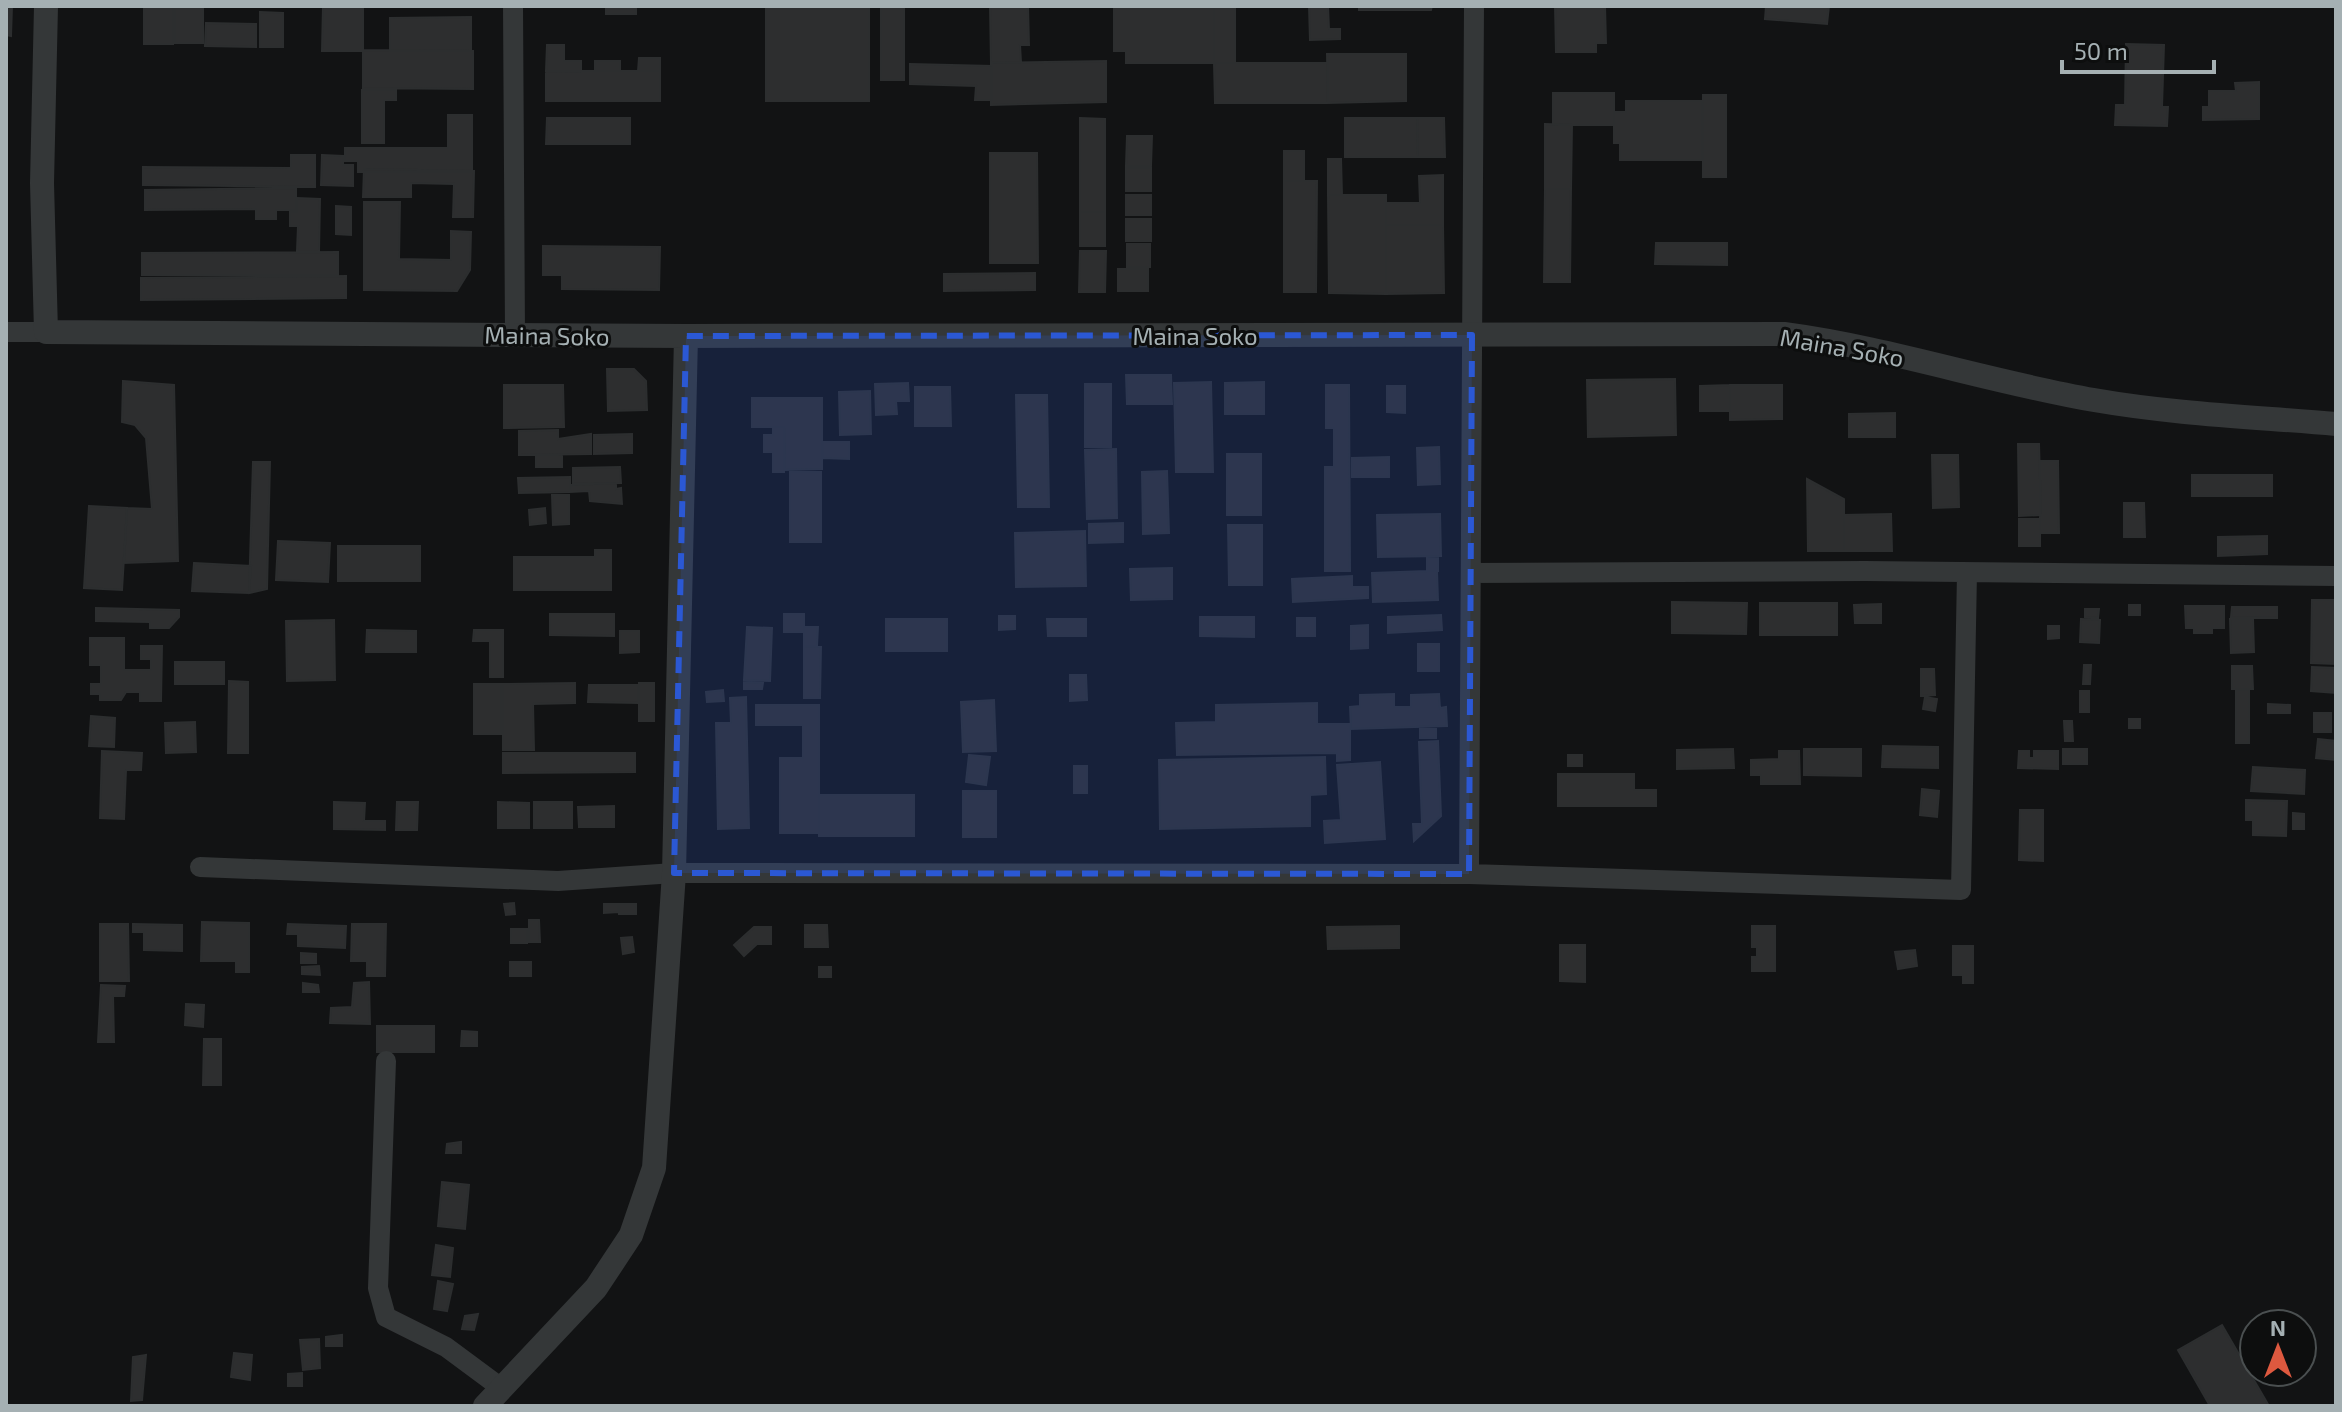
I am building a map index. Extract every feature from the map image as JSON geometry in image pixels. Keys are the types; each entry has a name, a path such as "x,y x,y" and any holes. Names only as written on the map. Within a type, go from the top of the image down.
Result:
{"street":[{"path":"6,332 46,332 42,183 46,6"},
{"path":"513,6 515,334"},
{"path":"1469,874 1474,6"},
{"name":"Maina Soko","path":"46,332 686,336 1784,334 1831,340 2092,400 2154,409 2336,424"},
{"path":"386,1061 378,1288 381,1305 386,1317 446,1347 493,1396 596,1288 631,1235 654,1168 674,873 686,336"},
{"path":"1471,573 2336,576"},
{"path":"200,867 558,881 674,873 1469,874 1961,890 1967,573"}],"highlighted area":[{"path":"1472,335 1469,874 674,873 686,336"}],"building":[{"path":"6,6 12,6 11,36 6,35"},
{"path":"144,6 173,6 173,44 144,44"},
{"path":"175,6 203,6 203,43 175,43"},
{"path":"323,6 363,6 363,51 322,51"},
{"path":"606,6 636,6 636,14 606,14"},
{"path":"766,6 869,6 869,101 766,101"},
{"path":"881,6 904,6 904,80 881,80"},
{"path":"990,6 1028,6 1029,45 1020,45 1021,62 991,63"},
{"path":"1114,6 1214,6 1214,63 1126,63 1126,51 1114,51"},
{"path":"1214,6 1235,6 1235,63 1214,63"},
{"path":"1309,6 1328,6 1329,29 1340,29 1340,39 1310,40"},
{"path":"1359,6 1432,6 1431,10 1359,10"},
{"path":"1555,6 1605,6 1606,43 1596,43 1596,52 1556,52"},
{"path":"1766,6 1829,6 1827,24 1765,19"},
{"path":"260,12 283,13 283,47 260,47"},
{"path":"471,17 471,51 390,51 390,18"},
{"path":"206,23 256,24 256,47 205,46"},
{"path":"2126,44 2164,45 2162,107 2168,107 2167,126 2115,125 2116,105 2125,105"},
{"path":"547,45 564,45 564,61 581,61 581,72 546,71"},
{"path":"363,50 473,51 473,89 363,88"},
{"path":"1327,54 1406,54 1406,101 1328,103"},
{"path":"639,58 660,58 660,71 638,71"},
{"path":"595,61 620,61 620,71 595,71"},
{"path":"1106,61 1106,102 991,105 991,63"},
{"path":"1214,63 1328,63 1328,103 1215,103"},
{"path":"910,64 992,66 992,100 975,100 976,86 910,84"},
{"path":"546,71 660,71 660,101 546,101"},
{"path":"2259,82 2259,119 2203,120 2203,107 2209,107 2209,91 2236,91 2235,83"},
{"path":"362,90 396,90 396,100 384,100 384,143 362,143"},
{"path":"1553,93 1614,93 1614,125 1553,125"},
{"path":"1703,95 1726,95 1726,177 1703,177"},
{"path":"1626,101 1702,101 1702,160 1620,160 1620,143 1614,143 1614,112 1626,112"},
{"path":"448,115 472,115 472,172 358,172 358,161 345,161 345,148 448,148"},
{"path":"547,118 630,118 630,144 546,144"},
{"path":"1080,118 1105,119 1105,212 1080,212"},
{"path":"1345,118 1417,118 1418,157 1345,157"},
{"path":"1417,118 1444,118 1445,157 1418,157"},
{"path":"1545,124 1572,125 1571,189 1545,189"},
{"path":"1127,136 1152,136 1151,166 1126,166"},
{"path":"1284,151 1304,151 1304,181 1284,181"},
{"path":"990,153 1037,153 1038,263 990,263"},
{"path":"291,155 315,155 315,187 143,185 143,167 291,168"},
{"path":"322,155 343,156 343,165 353,165 353,186 321,185"},
{"path":"1328,159 1341,159 1342,195 1328,195"},
{"path":"1126,168 1151,168 1151,191 1126,191"},
{"path":"364,169 474,171 473,217 453,217 454,184 411,183 411,197 363,197"},
{"path":"1443,175 1443,225 1386,225 1386,203 1420,203 1419,176"},
{"path":"1284,181 1317,181 1316,292 1284,292"},
{"path":"296,188 296,210 276,210 276,219 256,219 256,209 145,210 145,190"},
{"path":"1545,189 1571,189 1570,282 1544,282"},
{"path":"1126,195 1151,195 1151,215 1126,215"},
{"path":"1328,195 1386,195 1386,294 1329,293"},
{"path":"297,198 320,199 319,252 297,251 298,226 290,226 290,212 297,212"},
{"path":"364,202 400,202 399,259 451,260 451,231 471,232 470,270 457,291 364,290"},
{"path":"336,206 351,207 351,235 336,234"},
{"path":"1080,212 1105,212 1105,246 1080,246"},
{"path":"1126,219 1151,219 1151,241 1126,241"},
{"path":"1386,225 1443,225 1444,293 1386,294"},
{"path":"1656,243 1727,243 1727,265 1655,264"},
{"path":"1127,244 1150,244 1150,267 1127,267"},
{"path":"543,246 660,247 659,290 562,289 562,275 543,275"},
{"path":"1080,251 1106,251 1105,292 1079,292"},
{"path":"338,252 338,275 142,275 142,253"},
{"path":"1118,269 1148,269 1148,291 1118,291"},
{"path":"1035,273 1035,290 944,291 944,274"},
{"path":"346,276 346,298 141,300 141,278"},
{"path":"607,369 634,369 646,381 647,410 608,411"},
{"path":"1126,375 1171,375 1172,404 1127,404"},
{"path":"1675,379 1676,435 1588,437 1587,380"},
{"path":"123,381 174,385 178,561 124,563 127,508 152,509 146,438 135,425 122,422"},
{"path":"1211,382 1213,472 1176,472 1174,383"},
{"path":"1264,382 1264,414 1225,414 1225,383"},
{"path":"908,383 909,401 896,401 897,414 876,415 875,384"},
{"path":"1085,384 1111,384 1111,447 1085,447"},
{"path":"504,385 563,385 564,427 504,428"},
{"path":"1326,385 1349,385 1350,571 1325,571 1325,467 1334,467 1334,428 1326,428"},
{"path":"1730,385 1782,385 1782,419 1730,420"},
{"path":"1730,385 1730,411 1700,411 1700,386"},
{"path":"1387,386 1405,386 1405,413 1387,412"},
{"path":"915,387 950,387 951,426 915,426"},
{"path":"870,391 871,434 840,435 839,392"},
{"path":"1016,395 1047,395 1049,507 1018,507"},
{"path":"752,398 822,398 822,469 785,470 784,427 752,427"},
{"path":"1895,413 1895,437 1849,437 1849,414"},
{"path":"773,427 784,427 784,472 773,472 773,452 764,452 764,435 773,435"},
{"path":"558,430 558,439 591,434 591,454 519,455 519,431"},
{"path":"632,434 632,453 594,454 594,435"},
{"path":"823,442 849,442 849,459 823,458"},
{"path":"2018,444 2039,444 2041,515 2019,516"},
{"path":"1439,447 1440,484 1418,485 1417,448"},
{"path":"1116,449 1117,518 1087,519 1085,450"},
{"path":"1227,454 1261,454 1261,515 1227,515"},
{"path":"536,455 562,455 562,467 536,467"},
{"path":"1932,455 1958,455 1959,507 1933,508"},
{"path":"1389,457 1389,477 1352,477 1352,458"},
{"path":"2040,461 2058,461 2059,533 2040,533"},
{"path":"253,462 270,462 267,589 249,593"},
{"path":"620,467 621,483 573,484 573,468"},
{"path":"1167,471 1169,533 1143,534 1142,472"},
{"path":"790,472 821,472 821,542 790,542"},
{"path":"2192,475 2272,475 2272,496 2192,496"},
{"path":"570,477 570,492 519,493 518,478"},
{"path":"1807,479 1844,499 1844,551 1808,551"},
{"path":"616,483 616,489 621,488 622,504 590,501 589,491 570,492 570,485"},
{"path":"552,495 569,495 569,524 553,525"},
{"path":"2124,503 2144,503 2145,537 2124,537"},
{"path":"89,506 127,508 122,590 84,588"},
{"path":"545,508 546,523 530,525 529,510"},
{"path":"1440,514 1441,556 1378,557 1377,515"},
{"path":"1891,514 1892,551 1844,551 1844,515"},
{"path":"2019,519 2040,519 2040,546 2019,546"},
{"path":"1123,523 1123,542 1089,543 1089,524"},
{"path":"1228,525 1262,525 1262,585 1229,585"},
{"path":"1085,531 1086,586 1016,587 1015,533"},
{"path":"2267,536 2267,554 2218,556 2218,537"},
{"path":"278,541 330,543 328,582 276,580"},
{"path":"338,546 420,546 420,581 338,581"},
{"path":"595,550 611,550 611,590 514,590 514,557 595,557"},
{"path":"1427,558 1438,558 1438,571 1427,571"},
{"path":"194,563 251,566 249,593 192,591"},
{"path":"1172,568 1172,599 1131,600 1130,569"},
{"path":"1437,571 1438,600 1373,602 1372,573"},
{"path":"1352,576 1352,587 1368,587 1368,598 1293,602 1292,579"},
{"path":"2312,600 2336,600 2336,664 2311,663"},
{"path":"1672,602 1747,603 1746,634 1672,633"},
{"path":"1760,603 1837,603 1837,635 1760,635"},
{"path":"1881,604 1881,623 1855,623 1854,605"},
{"path":"2129,605 2140,605 2140,615 2129,615"},
{"path":"2185,606 2224,606 2224,628 2212,628 2212,633 2194,633 2194,628 2186,628"},
{"path":"2232,607 2277,607 2277,618 2231,617"},
{"path":"96,608 179,610 179,617 169,628 150,628 150,622 96,621"},
{"path":"2085,609 2099,609 2098,618 2085,617"},
{"path":"550,614 614,614 614,636 550,635"},
{"path":"784,614 804,614 804,632 784,632"},
{"path":"1441,615 1442,630 1388,633 1388,617"},
{"path":"999,616 1015,616 1015,629 999,630"},
{"path":"1200,617 1254,617 1254,637 1200,636"},
{"path":"1297,618 1315,618 1315,636 1297,636"},
{"path":"886,619 947,619 947,651 886,651"},
{"path":"1047,619 1086,619 1086,636 1048,636"},
{"path":"2081,619 2100,620 2099,643 2080,642"},
{"path":"2230,619 2253,619 2254,652 2231,653"},
{"path":"334,620 335,680 287,681 286,621"},
{"path":"1368,625 1368,648 1351,649 1351,626"},
{"path":"2048,626 2059,626 2059,638 2048,639"},
{"path":"747,627 772,628 770,681 744,680"},
{"path":"804,627 818,627 817,646 804,646"},
{"path":"367,630 416,631 416,652 366,652"},
{"path":"474,630 503,630 503,677 490,677 490,641 473,641"},
{"path":"620,631 639,631 639,652 620,653"},
{"path":"90,638 124,638 124,670 151,670 151,659 141,659 141,646 162,646 161,701 140,701 140,692 126,692 121,700 100,700 100,694 91,694 91,684 101,684 101,665 90,665"},
{"path":"1418,644 1439,644 1439,671 1418,671"},
{"path":"804,646 821,647 820,698 804,698"},
{"path":"175,662 224,662 224,684 175,684"},
{"path":"2084,665 2091,665 2090,684 2083,684"},
{"path":"2232,666 2252,666 2253,689 2232,689"},
{"path":"2312,667 2336,668 2336,693 2311,691"},
{"path":"1921,669 1934,669 1935,695 1921,696"},
{"path":"1070,675 1086,675 1087,700 1070,701"},
{"path":"229,681 248,682 248,753 228,753"},
{"path":"744,682 763,683 762,689 744,689"},
{"path":"575,683 575,703 533,704 534,750 503,750 503,684"},
{"path":"639,683 654,683 654,721 639,721"},
{"path":"474,684 501,684 501,734 474,734"},
{"path":"589,685 638,685 638,703 588,702"},
{"path":"723,690 724,701 707,702 706,692"},
{"path":"2236,690 2249,690 2249,743 2236,743"},
{"path":"2080,691 2089,691 2089,712 2080,712"},
{"path":"1394,694 1394,707 1411,707 1411,695 1439,694 1440,708 1446,707 1447,726 1351,729 1350,707 1360,706 1360,695"},
{"path":"746,697 749,828 718,829 716,723 731,723 730,698"},
{"path":"1925,697 1937,699 1935,711 1923,709"},
{"path":"994,700 996,751 963,752 961,702"},
{"path":"1317,703 1317,724 1350,724 1350,760 1337,761 1337,753 1177,755 1176,723 1216,722 1216,705"},
{"path":"2268,704 2290,705 2290,713 2268,713"},
{"path":"756,705 819,705 819,833 780,833 780,758 803,758 803,725 756,725"},
{"path":"2314,713 2331,713 2331,732 2314,732"},
{"path":"91,716 115,718 114,747 89,746"},
{"path":"2129,719 2140,719 2140,728 2129,728"},
{"path":"2064,721 2072,721 2073,741 2065,741"},
{"path":"195,722 196,752 166,753 165,723"},
{"path":"1420,729 1436,729 1436,738 1420,738"},
{"path":"2318,739 2336,741 2336,760 2316,758"},
{"path":"1438,741 1441,816 1414,841 1413,824 1422,824 1419,742"},
{"path":"1883,746 1938,747 1938,768 1882,767"},
{"path":"1733,749 1734,768 1677,769 1677,750"},
{"path":"1804,749 1861,749 1861,776 1804,775"},
{"path":"2063,749 2087,749 2087,764 2063,764"},
{"path":"102,751 142,753 141,770 126,770 124,819 100,818"},
{"path":"1779,751 1799,751 1800,784 1761,784 1761,775 1751,775 1751,760 1779,759"},
{"path":"2019,751 2029,751 2029,758 2034,758 2034,751 2058,751 2058,769 2018,768"},
{"path":"503,753 635,753 635,772 503,773"},
{"path":"969,755 990,757 986,785 966,782"},
{"path":"1568,755 1582,755 1582,766 1568,766"},
{"path":"1325,757 1326,794 1310,795 1310,826 1160,829 1159,760"},
{"path":"1380,762 1385,839 1325,843 1324,821 1341,820 1337,765"},
{"path":"1074,766 1087,766 1087,793 1074,793"},
{"path":"2253,767 2305,770 2304,794 2251,791"},
{"path":"1558,774 1634,774 1634,790 1656,790 1656,806 1558,806"},
{"path":"1922,789 1939,791 1937,817 1920,815"},
{"path":"963,791 996,791 996,837 963,837"},
{"path":"819,795 914,795 914,836 819,836"},
{"path":"2246,800 2287,801 2286,836 2253,835 2253,820 2246,820"},
{"path":"334,802 365,803 364,821 385,821 385,830 334,829"},
{"path":"397,802 418,802 417,830 396,830"},
{"path":"498,802 529,803 529,828 498,828"},
{"path":"534,802 572,802 572,828 534,828"},
{"path":"614,806 614,827 579,827 578,807"},
{"path":"2020,810 2043,810 2043,861 2019,860"},
{"path":"2293,813 2304,814 2304,829 2293,829"},
{"path":"514,903 515,914 506,915 504,904"},
{"path":"604,904 618,904 618,912 604,913"},
{"path":"619,904 636,904 636,914 619,914"},
{"path":"529,920 539,920 540,942 529,942"},
{"path":"202,922 249,923 249,972 236,972 236,961 201,961"},
{"path":"100,924 128,924 129,981 100,981"},
{"path":"133,924 182,925 182,951 144,950 144,932 133,932"},
{"path":"288,924 346,926 345,948 298,946 298,934 287,934"},
{"path":"352,924 386,924 385,976 367,976 367,961 351,961"},
{"path":"805,925 827,925 828,947 805,947"},
{"path":"1399,926 1399,948 1328,949 1327,927"},
{"path":"1752,926 1775,926 1775,971 1752,971 1752,957 1757,957 1757,947 1752,947"},
{"path":"754,927 771,927 771,944 757,944 744,956 734,945"},
{"path":"511,929 527,929 527,943 511,943"},
{"path":"632,937 634,952 623,954 621,938"},
{"path":"1560,945 1585,945 1585,982 1560,981"},
{"path":"1953,946 1973,946 1973,983 1963,983 1963,975 1953,975"},
{"path":"1915,950 1917,966 1898,969 1895,952"},
{"path":"301,953 316,954 316,963 301,963"},
{"path":"510,962 531,962 531,976 510,976"},
{"path":"319,966 320,975 302,974 302,967"},
{"path":"819,967 831,967 831,977 819,977"},
{"path":"369,982 370,1024 330,1023 331,1008 352,1007 354,983"},
{"path":"303,983 318,985 319,992 303,992"},
{"path":"101,985 125,986 124,996 113,996 114,1042 98,1042"},
{"path":"186,1004 204,1005 203,1027 185,1025"},
{"path":"377,1026 434,1026 434,1052 377,1052"},
{"path":"462,1031 477,1032 477,1046 461,1046"},
{"path":"204,1039 221,1039 221,1085 203,1085"},
{"path":"461,1142 461,1153 446,1153 447,1144"},
{"path":"442,1182 469,1185 465,1229 438,1226"},
{"path":"436,1245 453,1248 450,1277 432,1275"},
{"path":"438,1281 453,1284 447,1311 434,1309"},
{"path":"478,1314 474,1330 462,1329 465,1316"},
{"path":"2222,1325 2238,1353 2238,1388 2259,1388 2269,1406 2210,1406 2178,1350"},
{"path":"342,1335 342,1346 326,1346 326,1337"},
{"path":"319,1339 320,1368 303,1370 300,1340"},
{"path":"234,1353 252,1355 250,1380 231,1377"},
{"path":"146,1355 142,1400 131,1401 133,1357"},
{"path":"302,1373 302,1386 288,1386 288,1374"}]}
